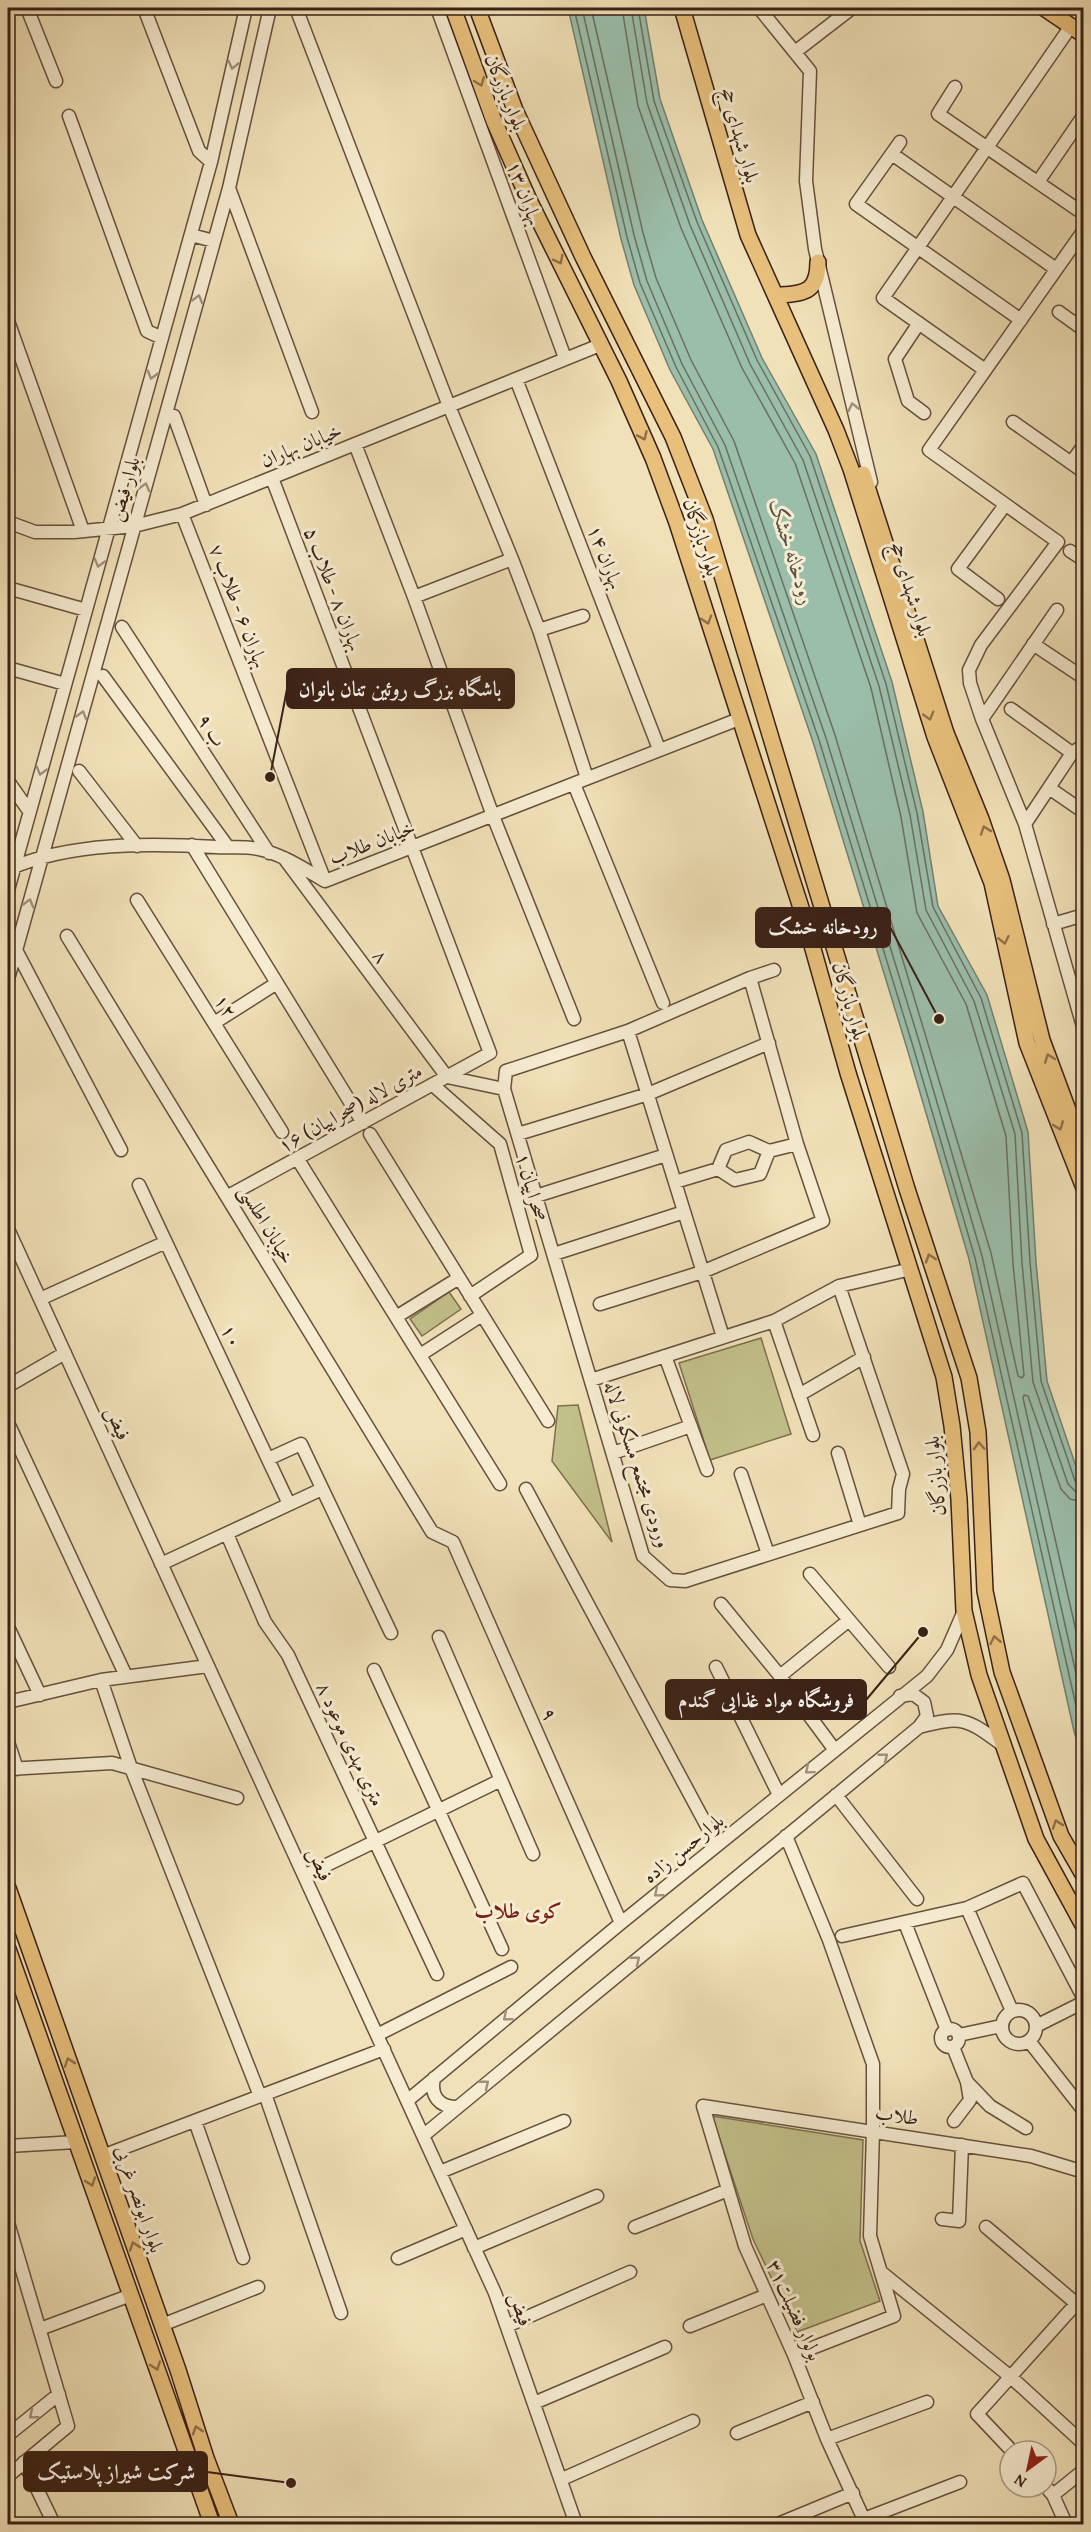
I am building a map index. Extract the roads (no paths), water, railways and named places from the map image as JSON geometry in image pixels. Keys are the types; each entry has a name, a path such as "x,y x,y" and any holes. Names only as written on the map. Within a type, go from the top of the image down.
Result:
{"main road":[{"name":"بلوار بازرگان","path":"453,8 494,120 529,200 653,458 677,523 804,917 848,1073 944,1377 958,1499 964,1611 979,1675 1036,1839 1083,1927"},
{"name":"بلوار بازرگان","path":"477,8 515,110 583,257 673,437 705,519 872,1072 969,1378 978,1432 985,1591 1002,1672 1061,1836 1083,1876"},
{"name":"بلوار شهدای حج","path":"682,8 748,235 836,430 851,469 935,737 992,883 1027,1043 1083,1188"},
{"name":"بلوار شهدای حج","path":"692,8 759,243 781,295 847,430 881,525 946,733 981,819 1002,880 1042,1040 1083,1153"},
{"path":"1044,8 1077,31"},
{"path":"465,42 487,37"},
{"path":"781,295 800,294 811,287 818,276 818,262"},
{"path":"848,1073 872,1072"},
{"name":"بلوار ابونصر غربی","path":"8,1888 231,2524"},
{"name":"بلوار ابونصر غربی","path":"8,1949 212,2524"},
{"path":"23,1994 43,1988"}],"street":[{"path":"27,8 56,81"},
{"path":"144,8 199,151 212,162"},
{"name":"بلوار فیض","path":"8,890 11,868 29,812 212,162 246,8"},
{"name":"بلوار فیض","path":"8,980 229,188 270,8"},
{"path":"296,8 449,406 539,630 587,778"},
{"name":"بهاران ۱۳","path":"437,8 565,358"},
{"path":"759,8 810,71 806,181 818,262 881,525"},
{"path":"795,52 852,8"},
{"path":"985,370 883,298 987,147 1077,31"},
{"path":"955,87 938,114 1083,214"},
{"path":"1038,182 1083,115"},
{"path":"69,116 147,332 162,338"},
{"path":"900,142 856,204 1021,320"},
{"path":"892,154 1056,269"},
{"path":"229,188 312,412"},
{"path":"1083,230 929,450 1058,542 972,659 969,670 970,683 982,719 1024,824 1083,1030"},
{"path":"191,235 214,241"},
{"path":"1059,312 1083,330"},
{"path":"8,321 83,531"},
{"path":"919,323 895,359 908,401 924,413"},
{"name":"خیابان بهاران","path":"8,522 35,532 83,531 134,526 182,514 600,345"},
{"name":"بهاران ۱۴","path":"516,379 658,749"},
{"path":"174,416 206,505"},
{"path":"1012,422 1083,472"},
{"path":"355,444 414,597 493,816 574,1019"},
{"path":"1071,463 1083,445"},
{"name":"بهاران ۸ - طلاب ۵","path":"272,478 490,1053"},
{"path":"998,599 958,569 1005,505"},
{"name":"بهاران ۶ - طلاب ۷","path":"182,514 325,881"},
{"path":"1070,551 1083,560"},
{"path":"414,597 512,559"},
{"path":"8,588 86,610"},
{"path":"982,719 1057,609"},
{"path":"539,630 583,616"},
{"name":"۹ ب","path":"122,627 269,853"},
{"path":"1033,644 1083,678"},
{"path":"8,668 65,684"},
{"path":"103,676 228,848"},
{"path":"1011,709 1072,753"},
{"name":"خیابان طلاب","path":"11,868 41,858 100,848 192,845 258,849 284,858 325,881 738,718"},
{"path":"1024,824 1072,753 1083,745"},
{"path":"79,771 137,846"},
{"path":"8,781 29,812"},
{"path":"574,784 663,1003"},
{"path":"1049,788 1083,812"},
{"path":"192,845 363,1123"},
{"name":"۸","path":"284,858 447,1077"},
{"name":"۱۲","path":"137,900 282,1132"},
{"path":"1053,924 1083,915"},
{"name":"خيابان اطلسى","path":"67,936 432,1532"},
{"path":"16,950 121,1150"},
{"path":"447,1077 504,1089 506,1071 628,1031 750,978 774,970"},
{"path":"600,1304 702,1272 822,1221 797,1144 750,978"},
{"path":"214,1023 277,983"},
{"path":"628,1031 723,1337"},
{"path":"518,1134 648,1094 770,1043"},
{"name":"۱۶ متری لاله (صحراییان)","path":"228,1196 490,1053"},
{"name":"صحراییان ۱","path":"433,1085 500,1144 531,1255 470,1296"},
{"name":"ورودی مجتمع مسکونی لاله","path":"504,1089 643,1556 669,1580 684,1581 898,1513 899,1489 903,1474 839,1286"},
{"path":"370,1134 548,1421"},
{"path":"718,1169 726,1150 749,1142 769,1151 797,1144"},
{"path":"675,1182 718,1169 735,1180 760,1174 769,1151"},
{"path":"536,1196 666,1155"},
{"path":"297,1158 500,1484"},
{"name":"۱۰","path":"139,1185 289,1504"},
{"path":"554,1254 684,1212"},
{"name":"فیض","path":"8,1229 466,2229 507,2326 576,2524"},
{"path":"40,1299 166,1242"},
{"path":"591,1380 774,1321 839,1286 911,1269"},
{"path":"396,1317 459,1278"},
{"path":"420,1355 482,1315"},
{"path":"774,1321 813,1435"},
{"path":"8,1386 65,1353"},
{"path":"665,1356 707,1470"},
{"path":"799,1395 864,1357"},
{"path":"8,1423 126,1676"},
{"path":"613,1453 691,1426"},
{"path":"268,1459 301,1444 391,1633"},
{"path":"838,1453 860,1525"},
{"path":"741,1474 768,1554"},
{"path":"526,1488 717,1845"},
{"path":"161,1564 322,1489"},
{"name":"۹","path":"432,1532 453,1542 621,1923"},
{"name":"۸ متری مهدی موعود","path":"227,1533 265,1622 288,1655 438,1974"},
{"path":"810,1574 889,1667"},
{"path":"721,1604 780,1676 834,1749"},
{"name":"بلوارحسن زاده","path":"407,2101 621,1923 927,1676 947,1650 964,1611"},
{"path":"780,1676 849,1620"},
{"path":"8,1627 39,1695"},
{"path":"439,1637 533,1854"},
{"path":"8,1702 101,1680 208,1666"},
{"path":"716,1667 779,1796"},
{"path":"374,1670 502,1948"},
{"path":"101,1680 131,1768 262,2095 340,2313"},
{"path":"424,2135 919,1727 927,1716 924,1702 913,1694 899,1697"},
{"path":"919,1727 949,1719 973,1724 1004,1746"},
{"path":"8,1742 12,1769 112,1762 237,1798"},
{"path":"304,1876 501,1780"},
{"path":"836,1795 917,1899"},
{"path":"786,1836 829,1940 873,2064 870,2236 894,2316 794,2355"},
{"path":"842,1936 967,1908 1023,1883 1083,2000 1036,2026"},
{"path":"967,1908 1012,2011"},
{"path":"906,1923 911,1942 947,2030 955,2031 970,2100 954,2121"},
{"path":"891,1925 911,1942"},
{"path":"377,2035 511,1967"},
{"path":"1017,2009 1028,2012 1035,2020 1036,2026 1029,2041 1013,2043 1004,2036 1001,2026 1005,2017 1012,2011 1017,2009"},
{"path":"956,2041 1001,2026"},
{"path":"1029,2041 1083,2111"},
{"path":"102,2156 384,2049"},
{"path":"434,2078 432,2087 434,2096 448,2107 457,2107"},
{"path":"967,2082 990,2106"},
{"path":"970,2100 990,2106 1026,2128"},
{"name":"طلاب","path":"703,2106 1031,2156 1083,2172"},
{"name":"بولوار فضیلت۳۱","path":"703,2106 745,2246 865,2522"},
{"path":"195,2121 243,2258"},
{"path":"440,2172 564,2121"},
{"path":"8,2146 76,2142"},
{"path":"942,2219 959,2221 962,2145"},
{"path":"635,2227 728,2190"},
{"path":"474,2248 597,2196"},
{"path":"8,2476 68,2426 9,2226"},
{"path":"987,2227 1081,2303 977,2414 1001,2439"},
{"path":"398,2258 466,2229"},
{"path":"880,2271 1012,2378 1083,2444"},
{"path":"507,2326 630,2272"},
{"path":"162,2325 258,2287"},
{"path":"40,2329 131,2295"},
{"path":"690,2326 767,2295"},
{"path":"534,2403 665,2347"},
{"path":"8,2435 58,2394"},
{"path":"737,2433 813,2402"},
{"path":"827,2439 927,2402"},
{"path":"562,2479 693,2421"},
{"path":"24,2462 54,2524"},
{"path":"1058,2485 1083,2470"},
{"path":"865,2522 960,2482"},
{"path":"778,2524 853,2493"},
{"path":"1053,2499 1066,2524"}],"water":[{"path":"568,8 644,8 660,99 702,220 762,358 816,454 892,682 923,812 938,906 987,995 1028,1132 1036,1262 1047,1381 1083,1487 1083,1762 1074,1731 969,1259 813,742 713,449 670,370 634,285 621,239"}],"place":[{"name":"باشگاه بزرگ روئین تنان بانوان","path":"270,777"},
{"name":"رودخانه خشک","path":"939,1019"},
{"name":"فروشگاه مواد غذایی گندم","path":"923,1632"},
{"name":"شرکت شیراز پلاستیک","path":"291,2483"}],"district":[{"name":"کوی طلاب","path":"518,1911"}]}
